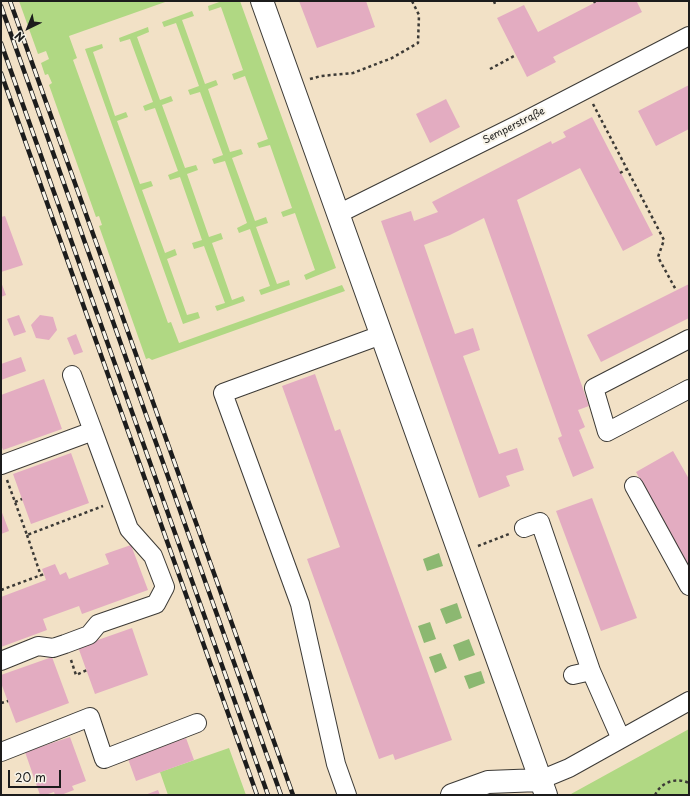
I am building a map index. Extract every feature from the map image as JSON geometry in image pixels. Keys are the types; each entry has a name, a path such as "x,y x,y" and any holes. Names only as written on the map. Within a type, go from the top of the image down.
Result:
{"main road":[{"path":"262,1 543,788"},
{"path":"452,795 488,782 543,788"},
{"path":"517,795 543,788"}],"street":[{"name":"Semperstraße","path":"338,214 689,36"},
{"path":"347,795 336,764 300,604 223,393 382,335"},
{"path":"689,339 594,388 607,432 689,389"},
{"path":"1,661 38,646 53,648 90,635 98,624 156,604 165,587 153,556 129,529 72,375"},
{"path":"4,472 93,431"},
{"path":"634,486 689,586"},
{"path":"523,535 540,522 591,671 621,740"},
{"path":"573,675 591,671"},
{"path":"543,788 569,768 689,701"},
{"path":"1,752 90,716 104,759 197,724"}],"path":[{"path":"293,86 321,76 353,73 392,58 418,43 419,15 412,1"},
{"path":"490,69 516,55"},
{"path":"593,106 664,240 658,257 676,290"},
{"path":"620,173 627,169"},
{"path":"1,590 42,575 4,472"},
{"path":"15,502 22,499"},
{"path":"27,535 119,500"},
{"path":"459,554 523,535"},
{"path":"65,644 76,674 86,670"},
{"path":"1,703 8,701"},
{"path":"655,795 661,786 669,782 678,780 689,783"}],"green space":[{"path":"19,1 168,1 69,36 77,58 73,60 168,323 171,322 179,343 342,285 345,291 152,360 149,358 146,359 99,226 102,225 99,216 96,217 49,85 52,83 48,74 45,75 41,63 49,59 46,51 38,54"},
{"path":"222,1 240,1 336,268 306,280 304,275 315,270 295,213 283,217 281,212 292,208 270,145 259,148 257,143 268,139 245,76 234,80 232,74 243,70 221,7 209,11 208,6"},
{"path":"192,11 194,16 182,20 205,84 216,80 218,85 208,89 230,152 241,149 243,154 232,158 255,221 266,217 268,223 256,227 277,284 289,280 290,285 261,295 259,290 270,286 250,229 239,233 237,228 247,223 225,161 214,164 212,159 223,155 200,92 190,95 188,90 199,86 176,23 164,27 162,22"},
{"path":"148,27 149,32 137,37 160,100 171,96 173,101 162,105 185,168 196,165 198,170 187,174 209,237 221,233 223,239 212,243 232,300 243,296 245,301 217,311 215,306 225,303 204,246 194,249 192,243 202,240 180,177 170,180 168,175 178,171 155,108 145,111 143,106 153,102 130,39 120,42 119,38"},
{"path":"102,44 103,48 93,52 115,116 126,112 128,117 117,121 140,184 151,181 153,186 142,190 165,253 175,249 177,255 167,259 187,315 198,312 200,318 183,324 85,49"},
{"path":"439,553 443,566 427,571 423,559"},
{"path":"457,603 462,618 446,624 440,609"},
{"path":"430,622 436,639 424,643 418,626"},
{"path":"469,639 475,655 459,661 453,645"},
{"path":"441,653 447,668 435,673 429,657"},
{"path":"481,671 485,683 469,689 464,676"},
{"path":"689,729 689,795 571,795 571,794"},
{"path":"229,748 246,795 168,795 160,772"}],"building":[{"path":"299,1 366,1 375,27 317,48"},
{"path":"598,1 640,1 637,2 642,12 553,57 556,62 527,77 497,18 524,5 538,32"},
{"path":"689,85 689,129 656,146 638,111"},
{"path":"446,99 460,127 430,143 416,114"},
{"path":"592,117 653,235 623,251 580,168 517,200 589,406 578,410 585,427 579,430 594,468 573,477 558,438 562,436 484,218 450,235 424,245 455,334 473,328 480,350 463,356 499,454 517,448 524,470 506,476 510,486 479,498 381,221 411,211 414,221 438,212 432,202 551,141 552,144 566,137 563,132"},
{"path":"5,216 23,265 1,272 1,217"},
{"path":"1,282 6,295 1,297"},
{"path":"689,284 689,318 601,362 587,335"},
{"path":"19,315 26,332 14,336 7,319"},
{"path":"40,315 53,317 57,330 49,340 36,338 31,325"},
{"path":"76,334 83,352 74,355 67,338"},
{"path":"21,357 26,371 1,380 1,364"},
{"path":"315,374 335,431 340,429 452,740 395,760 393,754 379,759 307,559 340,547 282,386"},
{"path":"44,379 62,429 3,450 1,445 1,395"},
{"path":"673,451 689,479 689,568 636,472"},
{"path":"71,453 89,503 31,524 13,474"},
{"path":"592,498 637,618 601,631 556,511"},
{"path":"1,510 9,531 1,534"},
{"path":"131,545 148,590 82,614 79,606 43,619 47,630 1,647 1,597 46,580 42,569 55,564 60,575 66,572 69,579 109,564 105,554"},
{"path":"132,628 148,675 95,694 78,647"},
{"path":"52,657 69,703 16,723 1,683 1,675"},
{"path":"70,737 86,781 72,786 74,790 61,795 55,795 54,792 40,795 25,752"},
{"path":"186,738 194,760 136,781 128,759"},
{"path":"158,790 160,795 145,795"}],"railway":[{"path":"10,1 293,795"},
{"path":"1,6 281,795"},
{"path":"1,43 268,795"},
{"path":"1,73 257,795"}]}
